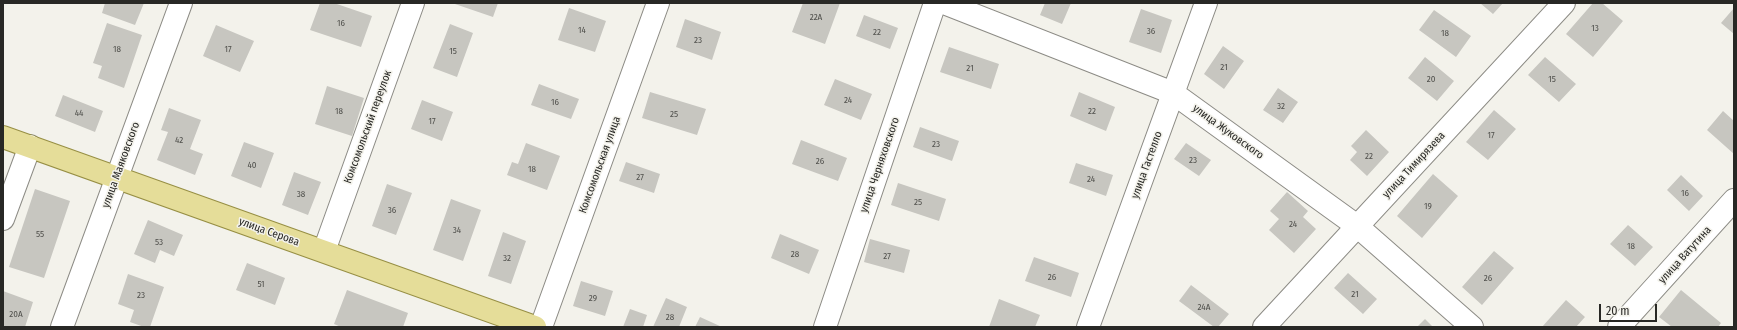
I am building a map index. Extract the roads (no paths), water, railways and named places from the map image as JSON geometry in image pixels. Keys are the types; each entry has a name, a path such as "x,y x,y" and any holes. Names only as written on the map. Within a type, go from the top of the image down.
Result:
{"main road":[{"name":"улица Серова","path":"3,136 536,327"}],"street":[{"name":"улица Маяковского","path":"62,327 181,3"},
{"name":"Комсомольский переулок","path":"324,251 413,3"},
{"name":"Комсомольская улица","path":"541,327 658,3"},
{"name":"улица Черняховского","path":"825,327 934,3"},
{"name":"улица Жуковского","path":"944,3 1173,93 1357,226 1472,327"},
{"name":"улица Гастелло","path":"1088,327 1206,3"},
{"name":"улица Тимирязева","path":"1264,327 1564,3"},
{"path":"3,219 30,146"},
{"name":"улица Ватутина","path":"1619,327 1734,200"}]}
